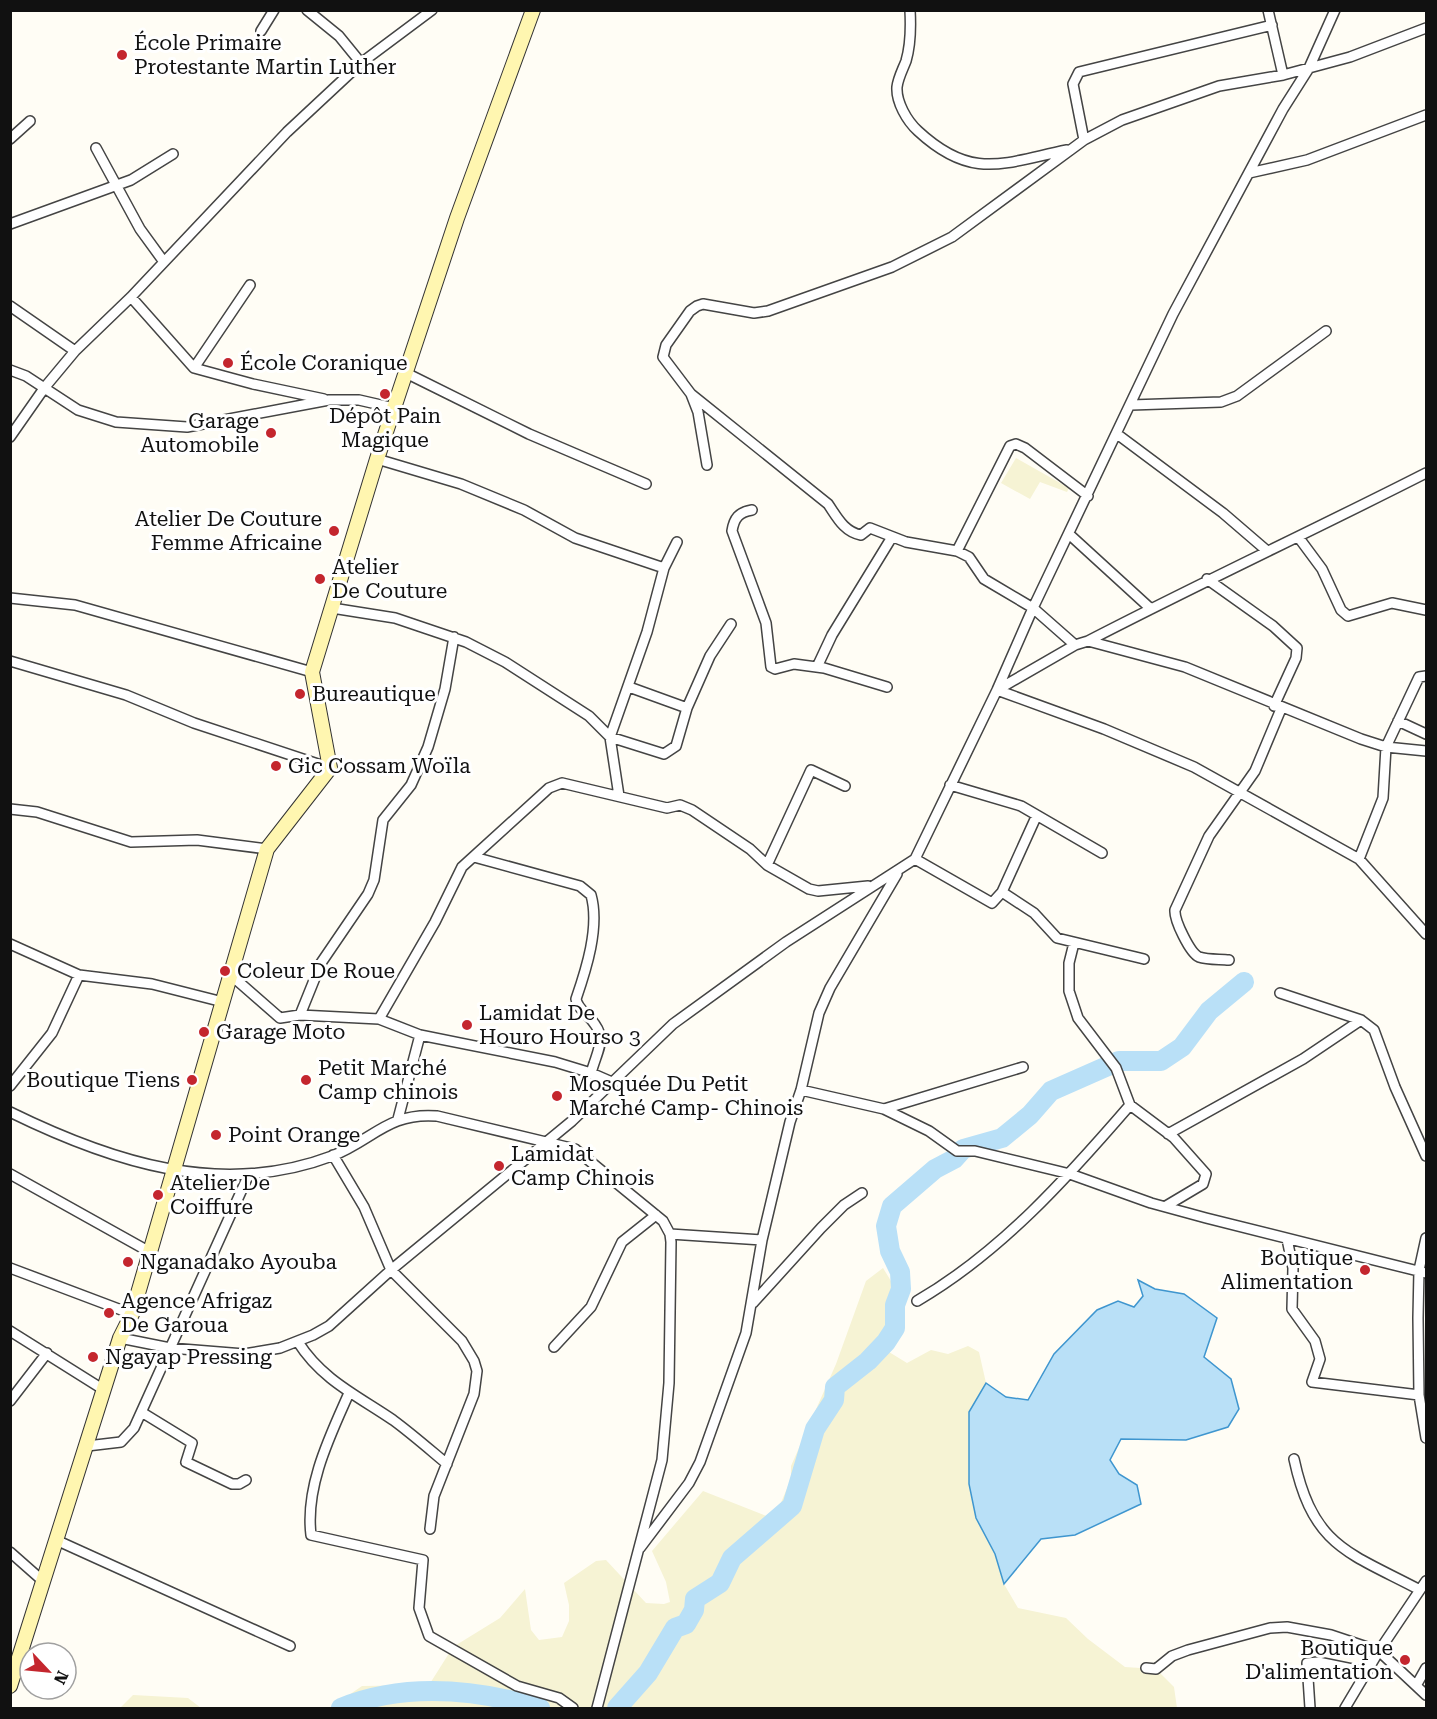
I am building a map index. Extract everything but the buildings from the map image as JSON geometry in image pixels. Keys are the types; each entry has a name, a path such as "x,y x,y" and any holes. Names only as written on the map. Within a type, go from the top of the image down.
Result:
{"main road":[{"path":"10,1686 120,1338 132,1314 148,1251 232,976 267,849 330,768 312,672 377,459 457,218 533,10"}],"street":[{"path":"261,31 274,10"},
{"path":"307,10 339,36 360,63"},
{"path":"10,437 45,387 75,351 131,297 287,132 360,63 432,10"},
{"path":"910,10 911,40 897,85 898,97 914,127 933,145 952,158 987,166 1073,149"},
{"path":"1268,10 1283,75"},
{"path":"120,1338 170,1348 244,1354 298,1342 342,1315 390,1270 547,1142 614,1083 673,1024 786,942 915,859 1183,294 1282,109 1309,68 1335,10"},
{"path":"1084,140 1073,84 1079,72 1272,25"},
{"path":"1075,645 1033,608 984,579 974,562 957,551 926,547 870,528 861,535 849,530 839,521 828,504 691,394 663,357 663,351 690,311 697,306 703,304 754,313 768,311 892,267 960,232 1084,140 1122,120 1219,86 1283,75 1350,57 1426,28"},
{"path":"1249,173 1307,160 1426,115"},
{"path":"10,139 30,121"},
{"path":"96,148 140,229 164,262"},
{"path":"10,224 131,180 173,154"},
{"path":"194,368 250,285"},
{"path":"131,297 194,368 329,400"},
{"path":"10,306 75,351"},
{"path":"1131,405 1221,402 1246,390 1326,331"},
{"path":"10,370 45,387 66,404 89,415 116,422 172,427 329,400 359,400 394,408"},
{"path":"406,373 529,434 646,484"},
{"path":"691,394 698,412 707,465"},
{"path":"1117,434 1223,513 1266,550"},
{"path":"957,551 1011,446 1016,444 1025,448 1088,495"},
{"path":"377,459 461,484 524,510 575,538 664,568"},
{"path":"997,690 1075,645 1089,641 1207,579 1266,550 1299,538 1426,473"},
{"path":"752,510 742,512 736,517 732,531 766,623 771,667 776,669 794,664 817,667 886,687"},
{"path":"1070,535 1151,609"},
{"path":"817,667 832,635 892,537"},
{"path":"1299,538 1322,569 1341,610 1348,616 1392,603 1426,610"},
{"path":"619,796 610,737 629,687 664,568 677,542"},
{"path":"1207,579 1273,626 1297,648 1296,658 1255,771 1242,794 1209,836 1175,910 1177,922 1198,956 1229,960"},
{"path":"10,598 75,605 312,672"},
{"path":"332,608 395,618 454,637 505,662 589,716 610,737 664,754 676,746 687,708 715,647 731,624"},
{"path":"300,1015 321,963 368,894 374,880 383,820 411,785 428,747 445,688 454,637"},
{"path":"1089,641 1185,667 1278,707 1386,747 1426,751"},
{"path":"10,661 126,695 194,723 330,768"},
{"path":"1359,859 1383,798 1386,747 1419,677 1426,676"},
{"path":"629,687 687,708"},
{"path":"997,690 1156,749 1359,859 1426,934"},
{"path":"1398,721 1426,734"},
{"path":"767,865 811,770 845,786"},
{"path":"379,1019 435,922 453,880 474,856 555,785 562,783 667,808 680,805 692,810 750,849 767,865 800,885 818,891 872,886"},
{"path":"950,785 1021,806 1036,817 1102,853"},
{"path":"10,808 37,812 131,842 169,843 197,840 267,849"},
{"path":"915,859 992,903 1002,892 1036,817"},
{"path":"474,856 580,886 591,896 592,928 584,978 576,999 579,1006 601,1030 591,1073"},
{"path":"636,1553 695,1472 743,1343 753,1303 762,1240 789,1122 801,1090 824,1000 898,872"},
{"path":"1002,892 1034,913 1057,938 1144,959"},
{"path":"1074,943 1069,963 1069,991 1074,1011 1116,1068 1130,1106 1168,1134 1203,1170 1206,1179 1198,1188 1166,1206"},
{"path":"10,944 80,975 152,984 223,1002"},
{"path":"10,1086 52,1033 80,975"},
{"path":"232,976 280,1018 300,1015 379,1019 420,1035 555,1062 614,1083"},
{"path":"1280,993 1361,1020 1374,1030 1395,1087 1426,1156"},
{"path":"1168,1134 1303,1059 1361,1020"},
{"path":"398,1119 420,1035"},
{"path":"884,1109 1023,1067"},
{"path":"801,1090 884,1109 929,1131 957,1150 975,1150 1070,1174 1166,1206 1287,1239 1423,1272"},
{"path":"917,1301 965,1271 984,1256 1070,1174 1130,1106"},
{"path":"10,1113 123,1159 172,1171 249,1174 333,1155 398,1119 422,1115 437,1116 567,1145 583,1153 668,1227 670,1234 669,1372 664,1441 660,1468 597,1708"},
{"path":"333,1155 364,1207 390,1270 462,1341 474,1360 477,1371 474,1394 434,1496 430,1529"},
{"path":"10,1174 148,1251"},
{"path":"87,1446 121,1442 128,1437 143,1413 249,1174"},
{"path":"753,1303 798,1257 821,1228 844,1205 862,1193"},
{"path":"554,1347 591,1307 622,1242 656,1215"},
{"path":"670,1234 762,1240"},
{"path":"1426,1238 1419,1395 1426,1438"},
{"path":"1287,1239 1293,1268 1292,1309 1315,1341 1320,1359 1312,1382 1419,1395"},
{"path":"10,1268 132,1314"},
{"path":"10,1331 104,1390"},
{"path":"298,1342 318,1368 349,1394 392,1420 447,1464"},
{"path":"10,1401 46,1353"},
{"path":"349,1394 325,1449 318,1474 311,1535 423,1560 419,1608 429,1636 517,1686 559,1698 573,1708"},
{"path":"143,1413 192,1443 186,1462 232,1484 246,1480"},
{"path":"1294,1459 1317,1523 1335,1544 1420,1590"},
{"path":"56,1540 290,1646"},
{"path":"10,1552 44,1582"},
{"path":"1345,1708 1379,1651 1426,1581"},
{"path":"1146,1668 1156,1669 1172,1656 1195,1648 1270,1628 1287,1627 1315,1631 1379,1651 1417,1684 1426,1695"},
{"path":"1310,1708 1307,1664 1311,1661 1367,1672"},
{"path":"1417,1684 1426,1668"}],"shaded area":[{"path":"1016,458 1069,488 1067,492 1040,482 1030,499 1001,483"},
{"path":"883,1268 891,1281 889,1352 907,1363 931,1350 948,1354 968,1346 979,1352 986,1383 969,1412 976,1518 995,1554 1004,1584 1018,1608 1066,1618 1088,1639 1125,1667 1156,1669 1174,1687 1177,1708 330,1708 362,1686 429,1685 453,1647 500,1618 525,1589 531,1630 539,1640 562,1637 569,1621 569,1605 564,1583 596,1561 606,1560 646,1603 670,1602 666,1582 652,1551 703,1491 774,1519 791,1479 791,1466 836,1364 866,1281"},
{"path":"133,1695 188,1698 201,1708 120,1708"}],"water":[{"path":"1138,1280 1155,1289 1184,1294 1217,1318 1204,1357 1231,1379 1239,1409 1228,1427 1186,1440 1121,1439 1110,1460 1119,1474 1137,1485 1141,1504 1075,1535 1041,1539 1004,1584 995,1554 976,1518 969,1484 969,1412 986,1383 1006,1397 1028,1400 1054,1354 1097,1310 1118,1301 1134,1307 1143,1296"}],"waterway":[{"path":"617,1708 648,1673 675,1628 686,1624 694,1610 695,1599 720,1583 732,1558 792,1506 815,1429 834,1400 835,1387 868,1361 886,1342 895,1328 895,1305 901,1289 900,1272 890,1251 886,1226 892,1206 935,1169 954,1159 963,1149 1002,1138 1030,1115 1051,1091 1119,1061 1161,1061 1182,1047 1209,1011 1244,982"},
{"path":"341,1708 390,1694 440,1691 490,1696 540,1708"}],"place":[{"name":"École Primaire Protestante Martin Luther","path":"122,55"},
{"name":"École Coranique","path":"228,363"},
{"name":"Dépôt Pain Magique","path":"385,394"},
{"name":"Garage Automobile","path":"271,433"},
{"name":"Atelier De Couture Femme Africaine","path":"334,531"},
{"name":"Atelier De Couture","path":"320,579"},
{"name":"Bureautique","path":"300,694"},
{"name":"Gic Cossam Woïla","path":"276,766"},
{"name":"Coleur De Roue","path":"225,971"},
{"name":"Lamidat De Houro Hourso 3","path":"467,1025"},
{"name":"Garage Moto","path":"204,1032"},
{"name":"Boutique Tiens","path":"192,1080"},
{"name":"Petit Marché Camp chinois","path":"306,1080"},
{"name":"Mosquée Du Petit Marché Camp- Chinois","path":"557,1096"},
{"name":"Point Orange","path":"216,1135"},
{"name":"Lamidat Camp Chinois","path":"499,1166"},
{"name":"Atelier De Coiffure","path":"158,1195"},
{"name":"Nganadako Ayouba","path":"128,1262"},
{"name":"Boutique Alimentation","path":"1365,1270"},
{"name":"Agence Afrigaz De Garoua","path":"109,1313"},
{"name":"Ngayap Pressing","path":"93,1357"},
{"name":"Boutique D'alimentation","path":"1405,1660"}]}
